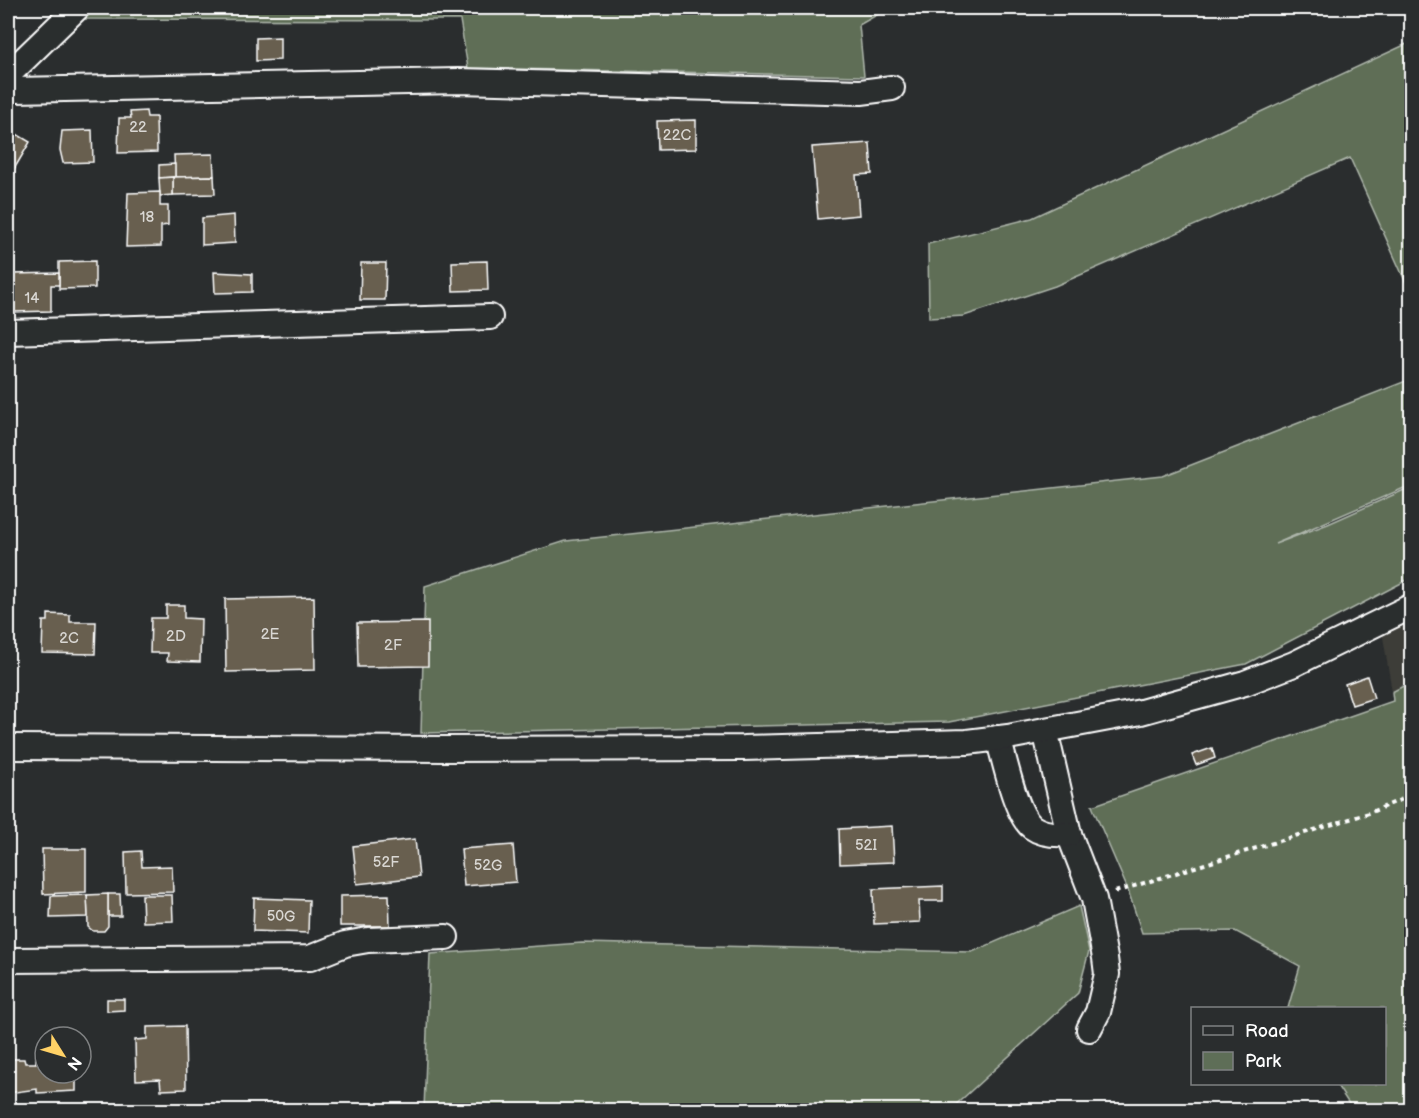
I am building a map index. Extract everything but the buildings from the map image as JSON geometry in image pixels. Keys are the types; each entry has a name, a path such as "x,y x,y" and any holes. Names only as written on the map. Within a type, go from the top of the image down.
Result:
{"street":[{"path":"8,75 77,8"},
{"path":"8,82 15,90 458,81 861,92 892,88"},
{"path":"8,332 490,316"},
{"path":"8,747 176,750 731,748 967,742 1045,730 1141,711 1245,683 1294,664 1412,606"},
{"path":"1045,730 1069,834 1094,899 1107,974 1098,1012 1089,1029"},
{"path":"998,738 1019,807 1030,826 1049,834 1069,834"},
{"path":"8,960 310,958 345,944 368,940 446,937"}],"path":[{"path":"1094,899 1369,813 1412,795"}],"shaded area":[{"path":"1411,616 1411,682 1392,692 1382,631"}],"green space":[{"path":"95,8 889,8 859,25 864,76 468,68 460,20 83,19"},
{"path":"1411,42 1411,294 1350,158 1055,286 964,316 929,318 928,244 1032,218"},
{"path":"1411,379 1411,485 1275,544 1328,524 1411,487 1411,578 1246,664 949,722 421,733 425,586 566,541 1163,476"},
{"path":"1411,682 1411,1110 1353,1110 1337,1085 1386,1085 1386,1007 1288,1007 1300,966 1235,931 1142,933 1128,890 1092,806 1393,701 1392,692"},
{"path":"1079,906 1089,951 1078,993 950,1110 424,1110 430,954 582,943 972,952"}]}
